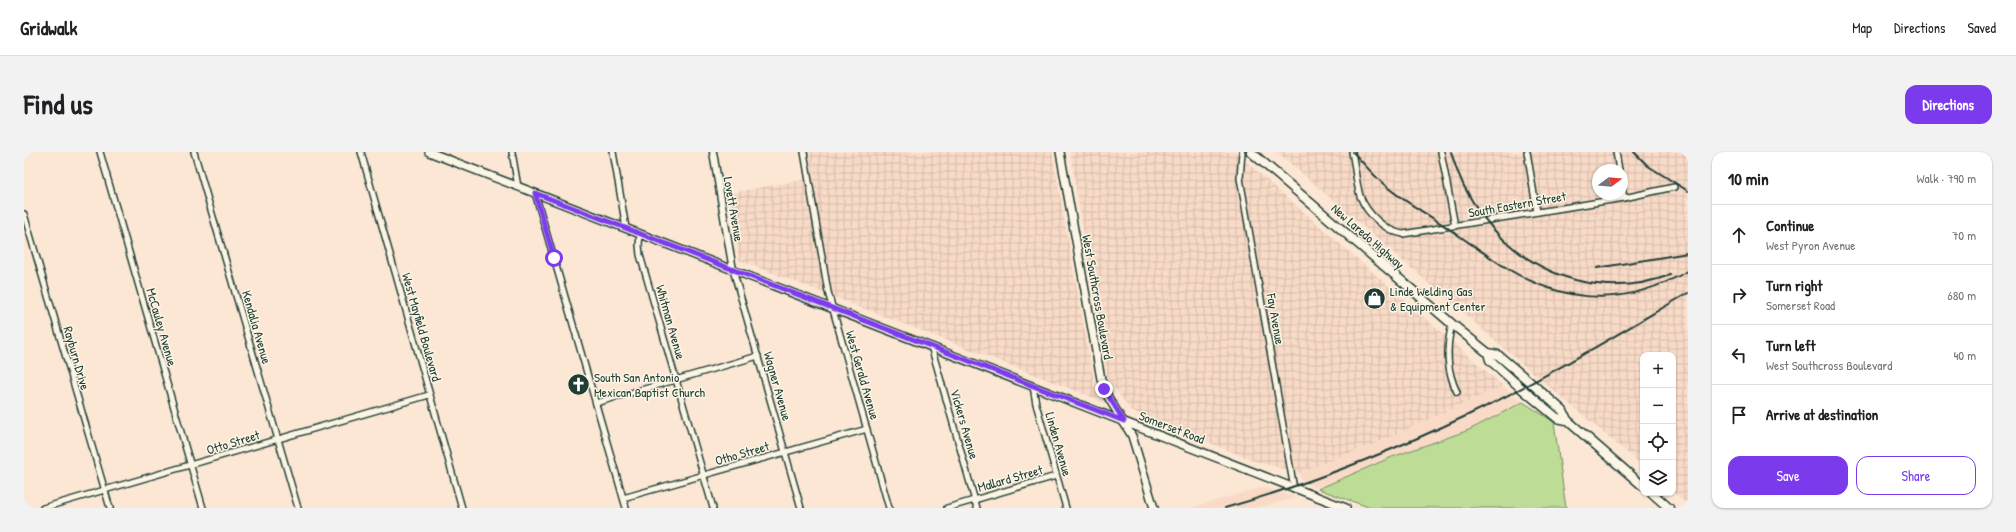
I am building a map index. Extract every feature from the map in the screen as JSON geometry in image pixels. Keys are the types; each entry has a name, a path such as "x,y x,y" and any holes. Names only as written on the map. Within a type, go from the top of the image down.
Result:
{"main road":[{"name":"Somerset Road","path":"429,152 1124,421 1332,505 1346,508"},
{"name":"West Southcross Boulevard","path":"1060,152 1101,379 1108,397 1124,421 1138,454 1154,508"},
{"name":"New Laredo Highway","path":"1251,152 1452,324 1488,353 1498,355 1515,369 1563,411 1566,420 1640,483"},
{"path":"1655,496 1665,506"}],"street":[{"name":"McCauley Avenue","path":"100,152 203,508"},
{"name":"Kendalia Avenue","path":"194,152 298,508"},
{"name":"West Mayfield Boulevard","path":"361,152 462,508"},
{"path":"512,152 518,186"},
{"path":"613,152 626,228"},
{"name":"Lovett Avenue","path":"713,152 733,270"},
{"name":"West Gerald Avenue","path":"804,152 828,292 889,508"},
{"name":"Fay Avenue","path":"1242,152 1240,178 1294,489"},
{"name":"South Eastern Street","path":"1352,152 1360,196 1370,212 1378,221 1398,233 1415,234 1612,200"},
{"path":"1441,152 1455,226"},
{"path":"1527,152 1537,212"},
{"path":"1616,152 1618,164"},
{"name":"South Eastern Street","path":"1628,197 1674,188"},
{"path":"535,193 626,508"},
{"name":"Rayburn Drive","path":"24,214 110,508"},
{"name":"Whitman Avenue","path":"640,234 638,245 640,255 713,508"},
{"name":"Wagner Avenue","path":"733,270 801,508"},
{"path":"1452,324 1447,341 1450,376 1456,392"},
{"name":"Vickers Avenue","path":"931,346 977,508"},
{"path":"596,403 758,356"},
{"name":"Linden Avenue","path":"1033,386 1036,404 1066,508"},
{"name":"Otto Street","path":"43,508 429,395"},
{"name":"Otho Street","path":"624,498 867,429"},
{"name":"Mallard Street","path":"947,508 1056,476"}],"shaded area":[{"path":"810,152 1052,152 1097,399 739,260 730,193 813,178"},
{"path":"1070,152 1235,152 1503,386 1374,444 1299,473 1257,462 1131,411 1108,379"},
{"path":"1277,152 1688,152 1688,504 1676,494 1676,352 1640,352 1640,463"},
{"path":"1503,386 1523,402 1469,430 1392,457 1318,489 1301,480 1299,473 1374,444"},
{"path":"1263,487 1297,498 1256,508 1190,508"}],"green space":[{"path":"1523,402 1554,422 1566,508 1371,508 1318,489 1392,457 1469,430"}],"railway":[{"path":"1353,152 1378,179 1402,199 1444,225 1491,258 1515,273 1537,284 1580,296 1602,297 1623,295 1645,290 1688,271"},
{"path":"1451,152 1464,186 1483,216 1506,242 1534,263 1565,277 1599,284 1634,284 1670,275"},
{"path":"1634,152 1648,166 1688,191"},
{"path":"1597,268 1688,253"},
{"path":"1225,508 1318,478 1409,442 1468,415 1552,372 1688,293"}],"place":[{"name":"Linde Welding Gas & Equipment Center","path":"1374,298"},
{"name":"South San Antonio Mexican Baptist Church","path":"578,384"}],"route":[{"path":"554,258 535,193 1124,421 1104,389"}]}
